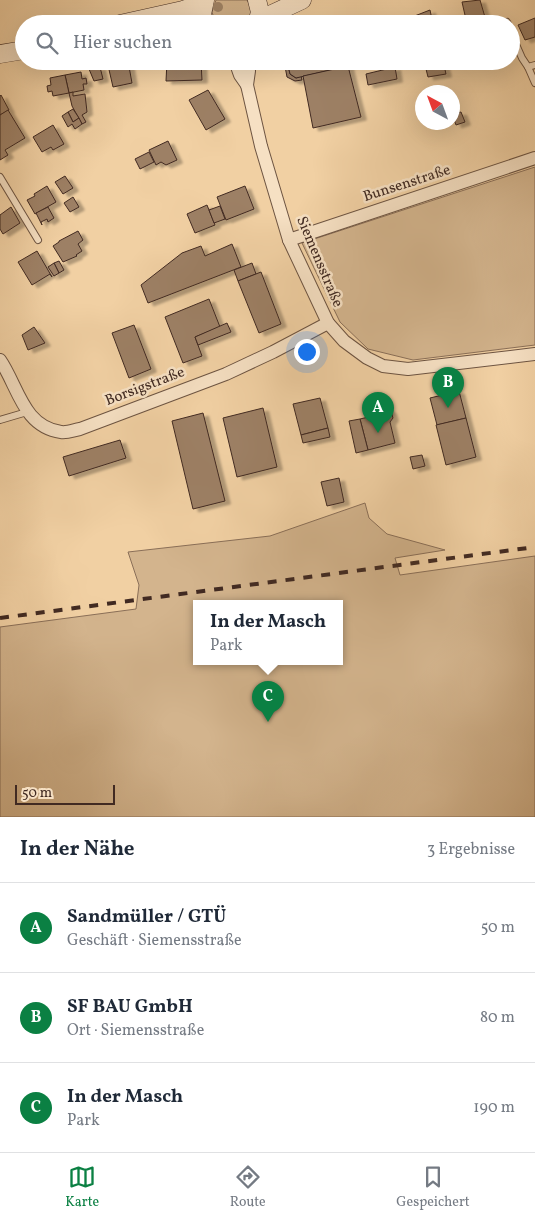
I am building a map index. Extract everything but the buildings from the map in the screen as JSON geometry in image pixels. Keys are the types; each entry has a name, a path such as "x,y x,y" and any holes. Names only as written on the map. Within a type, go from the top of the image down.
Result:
{"main road":[{"path":"257,0 259,15"},
{"path":"272,15 302,0"},
{"path":"160,15 183,10 204,1"},
{"path":"202,15 204,1"},
{"path":"0,54 15,52"}],"street":[{"name":"Siemensstraße","path":"238,70 247,85"},
{"name":"Siemensstraße","path":"249,70 247,85 261,146 290,240 328,323 344,341 367,358 383,366 408,369 535,354"},
{"name":"Bunsenstraße","path":"290,240 535,158"},
{"name":"Borsigstraße","path":"0,360 27,412 37,422 63,433 80,429 226,374 328,323"}],"lane":[{"path":"520,53 531,66 535,82"},
{"path":"0,177 38,240"},
{"path":"0,420 27,412"}],"shaded area":[{"path":"216,0 247,0 251,12 250,15 213,15 212,12"},
{"path":"535,167 535,345 413,360 368,349 340,322 302,243"},
{"path":"365,503 369,518 387,534 445,550 395,558 400,575 535,556 535,817 0,817 0,627 136,609 139,585 128,552 270,536"}],"railway":[{"path":"0,618 535,547"}],"place":[{"name":"SF BAU GmbH","path":"448,408"},
{"name":"Sandmüller / GTÜ","path":"378,433"},
{"name":"In der Masch","path":"268,722"}]}
